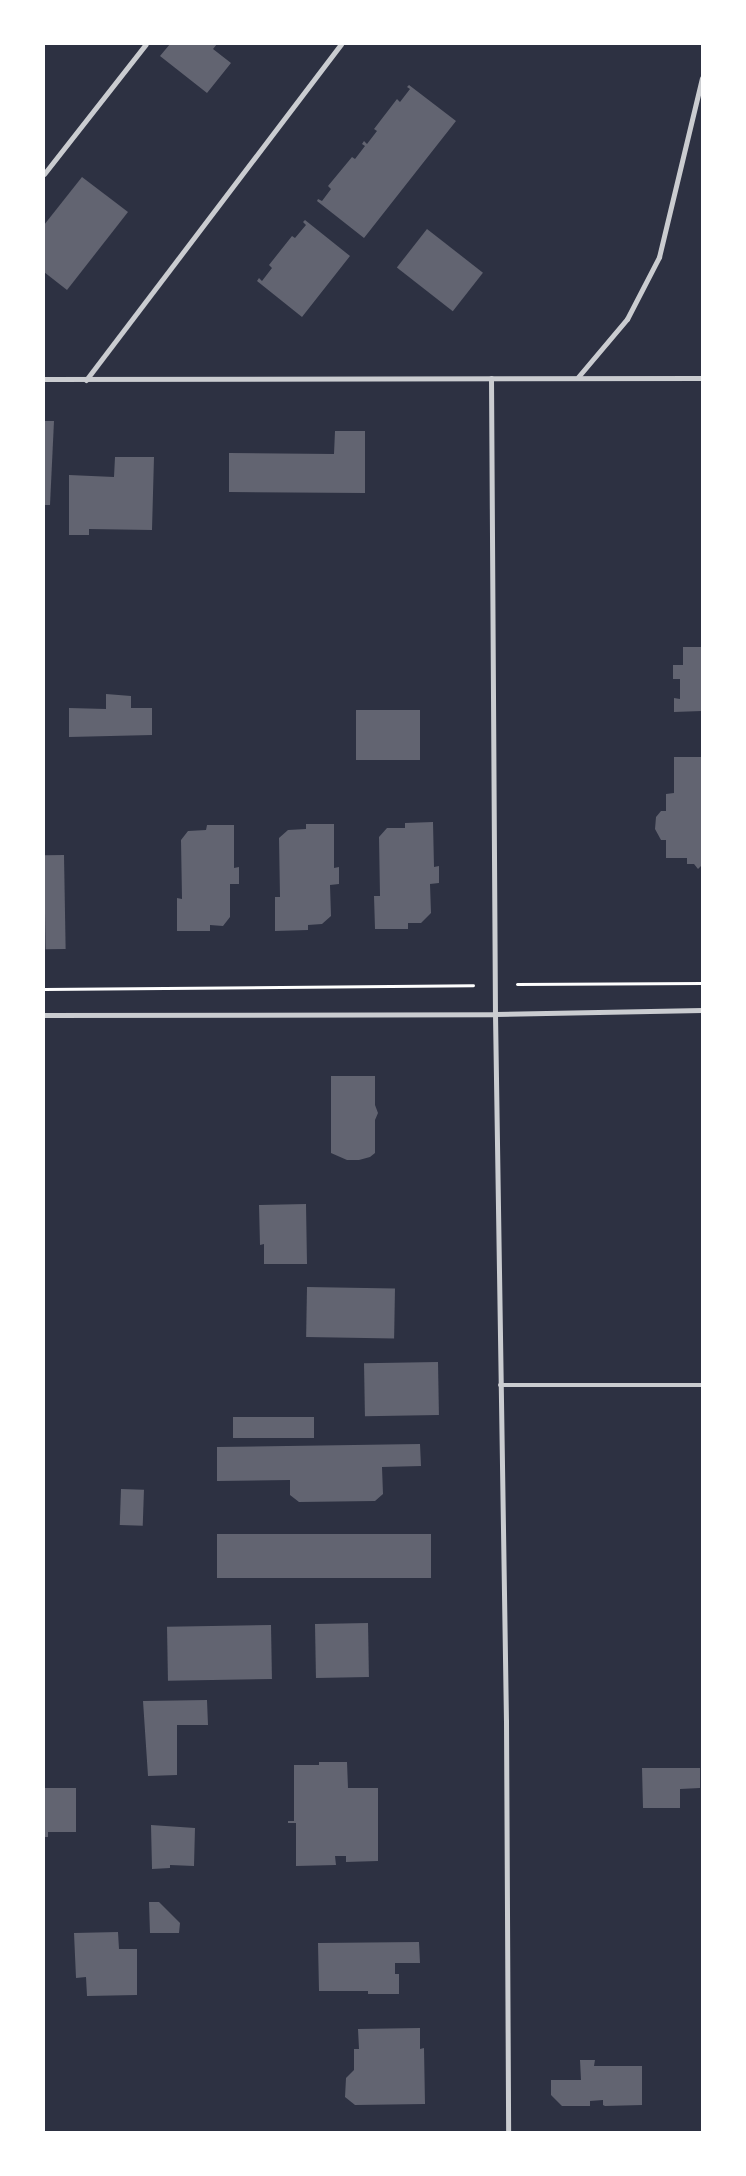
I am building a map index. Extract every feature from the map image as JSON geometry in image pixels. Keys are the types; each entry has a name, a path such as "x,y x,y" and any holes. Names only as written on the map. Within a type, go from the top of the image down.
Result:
{"street":[{"path":"44,174 146,44"},
{"path":"86,380 341,44"},
{"path":"578,377 628,319 659,257 702,78"},
{"path":"490,378 495,1014 506,1721 508,2132"},
{"path":"44,379 702,378"},
{"path":"44,1015 495,1014 702,1010"}],"lane":[{"path":"500,1384 702,1385"}],"path":[{"path":"44,990 702,983"}],"building":[{"path":"170,44 217,44 213,49 231,63 207,93 160,56"},
{"path":"409,85 456,121 364,238 317,201 318,199 322,201 331,189 328,186 352,157 355,159 365,146 362,144 364,141 367,144 377,131 374,129 397,99 400,102 410,89 407,87"},
{"path":"82,177 128,212 67,290 44,272 44,225"},
{"path":"305,220 350,256 302,317 257,281 259,278 262,281 272,268 269,265 292,236 295,238 306,225 303,222"},
{"path":"427,229 483,273 453,311 397,268"},
{"path":"44,421 54,421 50,505 44,505"},
{"path":"335,431 365,431 365,493 229,492 229,453 334,454"},
{"path":"115,457 154,457 152,530 89,529 89,535 69,535 69,475 114,477"},
{"path":"683,647 702,647 702,711 674,712 674,698 680,699 680,679 673,679 673,665 683,665"},
{"path":"106,694 131,696 131,708 152,708 152,735 69,737 69,708 106,709"},
{"path":"356,710 420,710 420,760 356,760"},
{"path":"674,757 702,757 702,865 698,869 694,864 687,864 687,858 666,858 666,840 661,840 655,829 656,817 661,811 666,811 666,794 674,793"},
{"path":"433,822 434,867 439,866 439,883 430,884 431,913 421,923 408,923 408,929 375,929 374,896 380,896 379,837 387,828 405,828 405,823"},
{"path":"306,824 334,824 334,868 339,867 339,884 330,885 331,916 322,924 308,925 308,930 275,931 275,897 280,897 279,838 288,830 306,829"},
{"path":"207,825 234,825 234,868 239,867 239,884 230,884 230,917 223,926 210,925 210,931 177,931 177,898 182,899 181,840 188,831 206,830"},
{"path":"44,855 64,855 66,949 46,949"},
{"path":"331,1076 375,1076 375,1105 378,1113 375,1120 375,1153 370,1157 359,1160 347,1160 331,1153"},
{"path":"306,1204 307,1264 264,1264 264,1244 260,1245 259,1205"},
{"path":"307,1287 395,1289 394,1339 306,1337"},
{"path":"438,1362 439,1415 365,1416 364,1363"},
{"path":"233,1417 314,1417 314,1438 233,1438"},
{"path":"420,1444 421,1466 382,1467 383,1494 375,1501 299,1502 290,1495 290,1480 217,1481 217,1447"},
{"path":"121,1489 144,1490 143,1526 120,1525"},
{"path":"217,1534 431,1534 431,1578 217,1578"},
{"path":"368,1623 369,1677 316,1678 315,1624"},
{"path":"271,1625 272,1679 168,1681 167,1627"},
{"path":"207,1700 208,1725 177,1725 177,1775 148,1776 143,1701"},
{"path":"319,1762 347,1762 348,1788 378,1788 378,1861 346,1862 346,1856 335,1856 336,1865 296,1866 296,1823 288,1823 288,1821 294,1821 294,1765 319,1765"},
{"path":"642,1768 700,1768 700,1788 680,1789 680,1808 643,1808"},
{"path":"45,1788 76,1788 76,1832 48,1832 48,1837 44,1837"},
{"path":"151,1825 195,1828 194,1866 170,1865 170,1868 152,1869"},
{"path":"149,1902 159,1902 180,1923 179,1933 150,1933"},
{"path":"118,1932 119,1949 137,1949 137,1995 87,1996 86,1977 76,1978 74,1933"},
{"path":"419,1942 420,1963 395,1963 395,1974 399,1974 399,1994 368,1994 368,1991 319,1991 318,1943"},
{"path":"420,2028 420,2049 424,2048 425,2104 355,2105 345,2097 346,2078 354,2070 354,2049 359,2049 358,2029"},
{"path":"580,2060 595,2060 594,2066 642,2066 642,2105 605,2106 603,2105 603,2100 590,2101 590,2106 562,2106 551,2095 551,2080 581,2080"}]}
